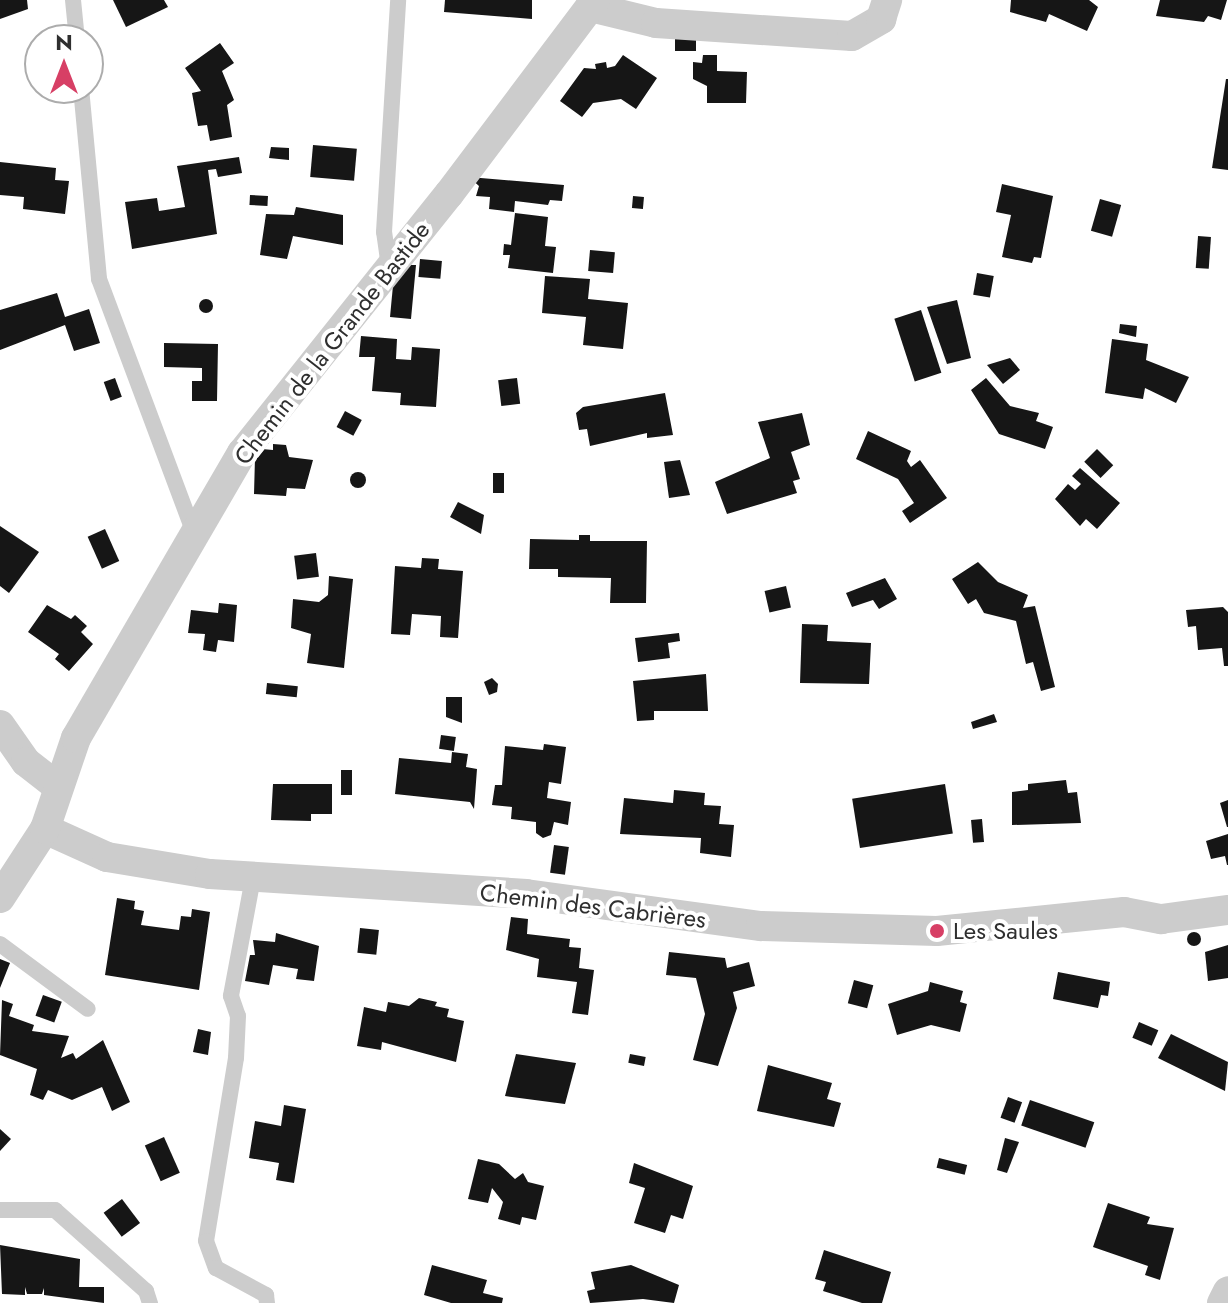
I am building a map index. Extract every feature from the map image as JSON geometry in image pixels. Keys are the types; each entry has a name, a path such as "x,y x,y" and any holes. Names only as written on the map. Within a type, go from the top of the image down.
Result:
{"street":[{"name":"Chemin de la Grande Bastide","path":"45,829 57,786 76,738 242,453 389,269 592,4 656,23 852,36 881,19 887,0"},
{"path":"0,725 26,762 57,786"},
{"path":"0,898 45,829"},
{"name":"Chemin des Cabrières","path":"45,829 107,857 253,878 526,894 761,926 884,933 1124,912 1161,919 1228,910"},
{"path":"1222,1303 1228,1291"}],"lane":[{"path":"73,0 75,24"},
{"path":"389,269 384,232 398,0"},
{"path":"83,104 99,279 195,535"},
{"path":"253,878 231,996 238,1016 236,1058 206,1241 216,1268 266,1295 267,1303"},
{"path":"0,944 88,1009"},
{"path":"0,1210 55,1210 146,1291 150,1303"}],"building":[{"path":"0,0 27,0 28,9 0,19"},
{"path":"113,0 164,0 168,7 126,27"},
{"path":"445,0 532,0 532,19 444,12"},
{"path":"1011,0 1089,0 1098,7 1087,31 1049,14 1046,22 1010,12"},
{"path":"1160,0 1227,0 1221,20 1208,16 1204,22 1156,16"},
{"path":"675,32 696,32 696,51 675,51"},
{"path":"220,43 234,63 222,71 234,100 227,105 232,137 210,141 207,125 198,126 192,93 201,91 185,68"},
{"path":"623,55 657,78 636,109 621,99 593,103 582,117 560,101 584,68 596,69 595,64 606,62 607,68 615,66"},
{"path":"703,55 717,55 717,71 747,72 746,103 707,103 707,86 693,79 693,62 702,63"},
{"path":"1228,79 1228,170 1212,168"},
{"path":"313,145 357,149 354,181 310,177"},
{"path":"271,147 289,148 289,160 269,158"},
{"path":"239,157 242,173 218,177 216,169 208,170 217,234 132,249 125,202 157,198 159,211 185,207 177,166"},
{"path":"0,162 56,168 55,180 69,181 65,214 23,209 24,197 0,195"},
{"path":"469,177 564,185 562,201 550,200 548,205 515,201 514,212 489,209 490,197 476,196 479,186"},
{"path":"1002,184 1053,196 1041,258 1034,257 1032,263 1002,257 1011,215 996,212"},
{"path":"250,195 268,196 267,206 249,205"},
{"path":"633,196 644,197 643,209 632,208"},
{"path":"1100,199 1121,205 1112,237 1091,231"},
{"path":"296,207 343,215 343,245 293,236 287,259 260,255 266,214 294,215"},
{"path":"515,213 548,217 545,246 556,247 553,273 508,268 510,255 503,255 504,244 511,245"},
{"path":"1198,236 1211,237 1209,269 1196,268"},
{"path":"590,250 615,252 613,273 588,271"},
{"path":"420,259 442,261 440,279 418,277"},
{"path":"408,265 416,265 411,319 390,317 394,275"},
{"path":"977,273 994,276 990,298 973,295"},
{"path":"545,276 590,279 588,299 628,303 623,349 583,345 586,317 542,313"},
{"path":"57,293 65,317 89,309 100,343 74,351 65,325 0,350 0,310"},
{"path":"206,299 213,306 206,313 199,306"},
{"path":"957,300 971,358 947,364 927,307"},
{"path":"921,310 941,373 915,381 894,319"},
{"path":"1120,324 1137,326 1136,337 1119,333"},
{"path":"361,336 397,339 396,359 411,360 412,347 440,349 436,407 400,405 401,393 372,391 375,357 359,357"},
{"path":"1112,339 1148,344 1146,360 1189,377 1176,403 1145,388 1143,399 1105,393"},
{"path":"164,343 218,344 217,401 192,401 192,381 202,381 202,368 164,367"},
{"path":"1010,358 1020,370 1003,384 987,365"},
{"path":"115,378 122,397 111,401 104,382"},
{"path":"517,378 520,404 501,406 498,380"},
{"path":"986,378 1010,406 1039,413 1036,421 1053,427 1045,449 999,434 971,390"},
{"path":"665,393 673,435 647,438 647,433 590,446 587,429 579,430 576,413 583,407"},
{"path":"345,411 362,420 353,436 337,427"},
{"path":"802,413 810,445 791,452 800,479 793,481 797,493 727,514 715,482 770,458 758,422"},
{"path":"868,431 911,451 907,461 911,467 920,460 947,498 910,523 902,511 914,503 898,479 856,459"},
{"path":"273,444 286,445 289,457 313,460 305,489 287,488 286,496 254,494 255,457 262,449 273,450"},
{"path":"1097,449 1113,465 1101,478 1084,462"},
{"path":"680,460 690,495 669,498 664,462"},
{"path":"1080,468 1120,503 1097,529 1086,519 1080,526 1055,499 1068,484 1075,490 1081,484 1072,476"},
{"path":"358,472 366,480 358,488 350,480"},
{"path":"493,473 504,473 504,493 493,493"},
{"path":"458,502 484,515 481,534 450,517"},
{"path":"0,526 39,552 9,593 0,586"},
{"path":"105,529 119,561 102,569 88,537"},
{"path":"579,535 590,535 590,541 647,541 646,603 610,603 611,578 558,577 558,569 529,569 530,539 579,540"},
{"path":"316,553 319,577 297,580 294,556"},
{"path":"422,558 439,559 438,569 463,571 458,638 440,637 441,616 412,614 410,635 391,634 395,566 421,568"},
{"path":"978,562 998,582 1028,595 1023,608 1035,606 1055,687 1041,691 1033,662 1026,664 1016,621 984,613 976,599 968,604 952,579"},
{"path":"329,576 353,579 344,668 307,663 311,634 291,628 293,599 319,602 328,595"},
{"path":"885,578 897,599 879,609 873,600 852,607 846,593"},
{"path":"786,586 791,607 770,612 765,591"},
{"path":"219,603 237,605 234,642 218,640 216,652 203,650 205,634 188,633 191,610 218,613"},
{"path":"47,605 71,619 75,615 87,626 81,632 93,644 69,671 55,659 59,654 28,632"},
{"path":"1223,607 1228,612 1228,666 1224,666 1222,648 1198,650 1196,626 1188,627 1186,610"},
{"path":"802,624 828,625 827,641 871,643 869,684 800,683"},
{"path":"679,633 680,641 668,643 670,658 638,662 635,638"},
{"path":"706,674 708,711 654,711 654,720 637,721 633,681"},
{"path":"492,678 498,684 497,692 489,695 484,682"},
{"path":"267,683 298,686 297,697 266,694"},
{"path":"446,697 462,697 462,723 446,717"},
{"path":"994,714 997,722 973,729 971,722"},
{"path":"441,735 456,737 454,751 439,749"},
{"path":"544,744 566,747 561,784 549,782 547,798 571,802 568,825 554,822 551,835 543,838 536,833 536,822 511,819 512,807 492,805 495,785 502,785 505,746 543,750"},
{"path":"452,752 468,754 466,767 477,769 474,809 470,802 395,794 399,758 451,763"},
{"path":"341,770 352,770 352,795 341,795"},
{"path":"1066,780 1068,793 1077,792 1081,823 1012,825 1012,792 1028,790 1028,784"},
{"path":"273,784 332,784 332,814 311,814 311,821 271,820"},
{"path":"945,784 953,833 860,848 852,799"},
{"path":"674,790 705,793 704,805 721,806 719,824 734,825 731,857 700,853 701,838 620,834 624,798 673,803"},
{"path":"1228,800 1228,827 1227,827 1220,803"},
{"path":"982,819 984,842 973,843 971,820"},
{"path":"1228,834 1227,865 1225,856 1211,859 1206,841"},
{"path":"554,845 569,847 565,875 550,873"},
{"path":"117,898 135,901 134,909 144,911 141,925 179,930 181,916 191,917 192,909 210,912 199,990 105,975"},
{"path":"511,917 528,919 527,934 570,939 569,947 581,948 579,968 594,970 588,1015 572,1013 577,982 537,977 539,959 506,950"},
{"path":"360,928 379,930 376,955 357,953"},
{"path":"1194,932 1201,939 1194,946 1187,939"},
{"path":"276,933 319,946 314,981 296,979 298,969 273,965 269,985 245,981 250,955 255,955 253,940 275,942"},
{"path":"1228,945 1228,978 1208,981 1205,952"},
{"path":"669,952 725,958 727,968 749,962 755,986 733,992 737,1008 718,1066 693,1060 705,1014 696,978 666,975"},
{"path":"0,959 10,963 0,988"},
{"path":"1058,972 1110,982 1108,996 1101,995 1098,1008 1053,999"},
{"path":"854,980 873,985 867,1008 848,1003"},
{"path":"930,982 963,991 960,1002 967,1004 960,1032 931,1025 897,1035 888,1004 928,991"},
{"path":"43,995 62,1002 54,1023 35,1016"},
{"path":"419,998 437,1002 435,1006 449,1009 447,1017 464,1021 456,1062 382,1042 381,1050 357,1046 364,1007 386,1012 388,1002 409,1006"},
{"path":"2,1000 13,1004 9,1016 34,1025 32,1031 69,1036 61,1058 73,1053 76,1059 103,1040 130,1102 112,1111 102,1087 72,1100 48,1090 43,1100 30,1095 37,1069 0,1055"},
{"path":"1139,1022 1158,1030 1152,1046 1132,1038"},
{"path":"198,1029 211,1032 208,1055 193,1052"},
{"path":"1171,1034 1228,1062 1225,1091 1158,1058"},
{"path":"516,1054 576,1063 565,1104 505,1096"},
{"path":"630,1054 646,1057 644,1066 628,1063"},
{"path":"768,1065 832,1083 827,1099 841,1103 834,1127 757,1111"},
{"path":"1008,1097 1022,1102 1015,1123 1000,1118"},
{"path":"1030,1100 1094,1122 1086,1148 1021,1126"},
{"path":"284,1105 306,1109 294,1183 276,1180 279,1163 249,1158 255,1121 281,1126"},
{"path":"0,1129 11,1139 0,1151"},
{"path":"164,1137 180,1173 161,1181 145,1146"},
{"path":"1005,1138 1019,1142 1007,1173 997,1170"},
{"path":"939,1158 967,1165 965,1175 937,1168"},
{"path":"478,1159 499,1164 515,1179 523,1173 528,1182 544,1186 536,1220 522,1217 520,1225 498,1219 503,1202 492,1188 488,1203 468,1199"},
{"path":"634,1163 693,1186 683,1219 671,1215 665,1233 634,1223 645,1188 629,1183"},
{"path":"122,1199 140,1223 122,1237 104,1213"},
{"path":"1108,1203 1150,1217 1147,1224 1174,1228 1160,1280 1145,1275 1148,1266 1093,1247"},
{"path":"0,1245 80,1259 79,1287 104,1287 104,1303 44,1295 44,1288 42,1294 27,1294 25,1287 25,1295 2,1294"},
{"path":"824,1250 891,1272 882,1303 862,1303 823,1291 826,1282 815,1279"},
{"path":"432,1265 487,1280 483,1293 503,1298 502,1303 451,1303 424,1295"},
{"path":"631,1265 679,1285 674,1303 643,1299 590,1303 587,1291 595,1289 591,1272"}],"place":[{"name":"Les Saules","path":"937,931"}]}
